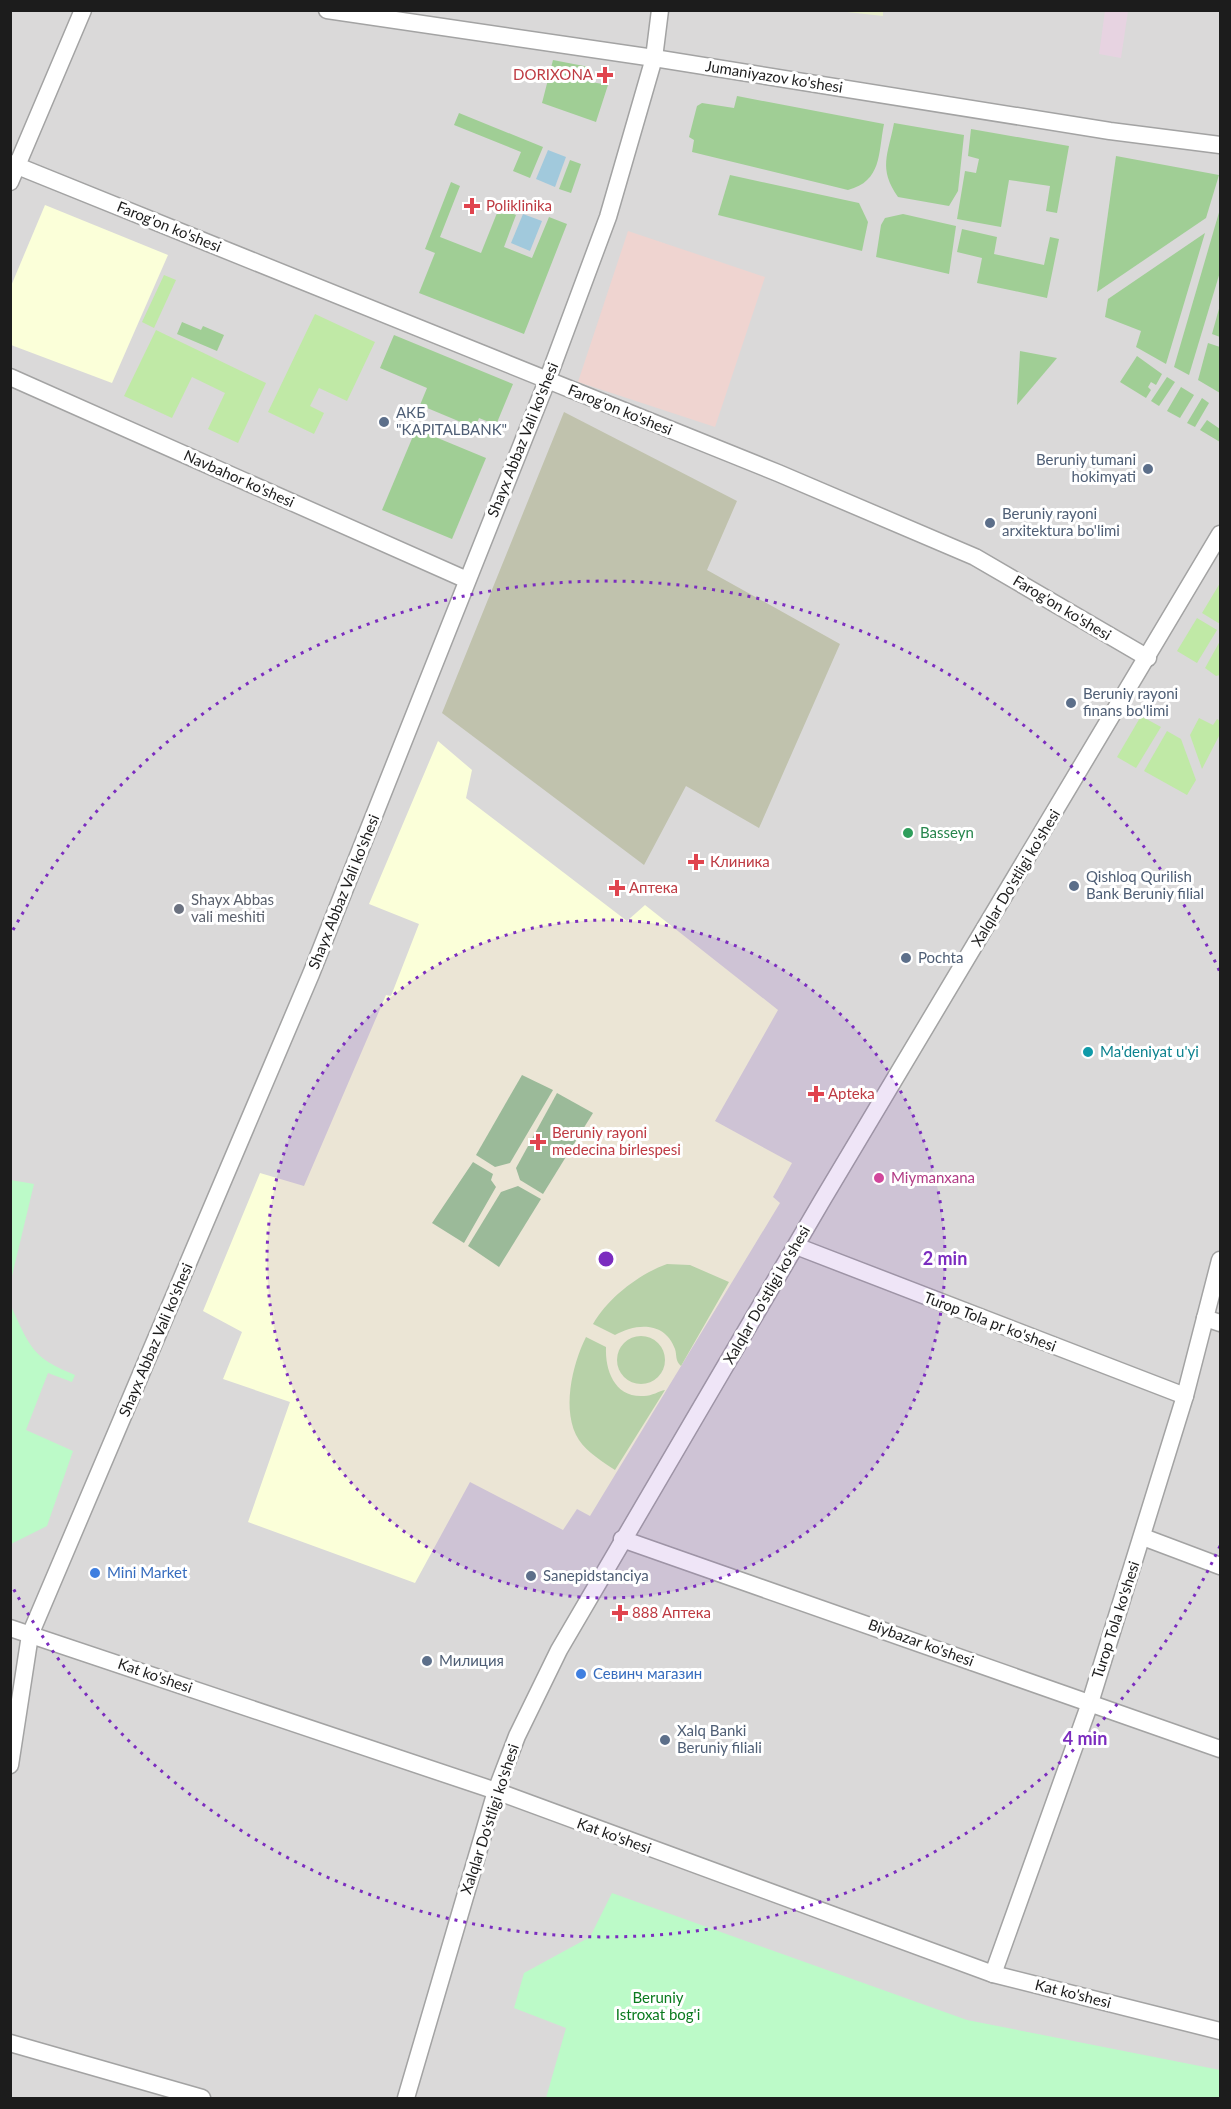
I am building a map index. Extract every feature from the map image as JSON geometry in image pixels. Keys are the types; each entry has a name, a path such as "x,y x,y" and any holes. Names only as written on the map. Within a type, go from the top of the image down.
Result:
{"street":[{"path":"10,182 14,164 83,10"},
{"name":"Jumaniyazov ko'shesi","path":"327,10 1221,145"},
{"name":"Shayx Abbaz Vali ko'shesi","path":"10,1765 30,1635 314,967 547,381 608,217 654,58 660,10"},
{"name":"Farog'on ko'shesi","path":"14,164 547,381 778,472 975,557 1148,658"},
{"name":"Navbahor ko'shesi","path":"10,377 467,580"},
{"name":"Xalqlar Do'stligi ko'shesi","path":"406,2098 496,1791 517,1736 559,1650 622,1539 1221,534"},
{"name":"Turop Tola pr ko'shesi","path":"796,1246 1185,1396"},
{"name":"Turop Tola ko'shesi","path":"993,1974 1090,1703 1185,1396 1213,1321 1221,1260"},
{"path":"1143,1537 1221,1566"},
{"name":"Biybazar ko'shesi","path":"622,1539 1221,1749"},
{"name":"Kat ko'shesi","path":"10,1629 496,1791 993,1974 1221,2031"},
{"path":"10,2043 202,2098"}],"shaded area":[{"path":"829,10 883,10 883,16"},
{"path":"11,11 1220,11 1220,2098 11,2098"},
{"path":"1105,11 1128,11 1121,58 1099,54"},
{"path":"45,205 168,255 112,383 11,345 11,286"},
{"path":"628,231 765,277 715,427 578,382"},
{"path":"564,412 737,501 707,570 840,644 759,828 686,786 644,865 442,713"},
{"name":"Beruniy rayoni medecina birlespesi","path":"438,741 472,770 466,798 627,921 645,905 778,1010 715,1121 792,1163 773,1197 780,1203 590,1516 577,1509 563,1530 470,1482 415,1583 248,1522 290,1402 223,1379 242,1332 203,1311 260,1173 304,1186 386,995 391,996 419,924 369,904"}],"green space":[{"path":"553,60 589,67 586,81 608,85 596,122 542,103"},
{"path":"737,96 884,124 879,156 873,173 859,186 848,190 692,152 694,140 689,137 697,106 702,103 734,108"},
{"path":"459,113 543,147 530,178 513,171 521,152 454,125"},
{"path":"894,123 964,135 958,191 949,206 898,197 886,169"},
{"path":"971,129 1069,146 1057,213 1046,211 1050,186 1009,180 1001,227 957,219 965,171 976,173 979,159 968,156"},
{"path":"1116,156 1219,175 1206,218 1097,292"},
{"path":"570,160 581,164 571,193 559,189"},
{"path":"730,175 859,203 868,222 862,251 718,215"},
{"path":"451,182 460,186 440,237 481,253 499,208 516,215 504,247 532,258 549,217 567,224 524,334 419,293 435,253 425,249"},
{"path":"1220,209 1220,272 1189,375 1174,367"},
{"path":"903,214 956,226 949,274 876,257 881,225 885,218"},
{"path":"962,229 997,237 994,254 1044,265 1050,237 1059,239 1047,298 977,283 982,258 957,252"},
{"path":"1205,233 1166,364 1136,347 1141,331 1105,317 1108,299"},
{"path":"164,275 176,280 154,328 142,322"},
{"path":"1220,305 1220,337 1212,334"},
{"path":"315,314 375,342 347,401 319,388 310,406 324,413 314,434 268,412"},
{"path":"182,322 201,330 203,326 224,335 217,351 177,334"},
{"path":"156,330 266,383 238,443 208,429 225,393 192,377 172,418 124,396"},
{"path":"394,335 513,384 496,425 479,418 475,428 420,405 427,388 380,368"},
{"path":"1208,343 1220,347 1220,393 1198,380"},
{"path":"1020,351 1057,358 1017,405"},
{"path":"1137,356 1162,374 1156,385 1151,382 1148,387 1151,390 1146,398 1120,382"},
{"path":"1167,377 1175,382 1159,406 1151,401"},
{"path":"1181,387 1194,395 1180,418 1167,411"},
{"path":"1202,398 1209,403 1195,427 1187,423"},
{"path":"1207,420 1220,429 1220,442 1200,430"},
{"path":"416,429 486,458 452,539 382,510"},
{"path":"1220,583 1220,624 1202,613"},
{"path":"1197,618 1217,630 1197,663 1177,651"},
{"path":"1220,641 1220,675 1216,676 1205,668"},
{"path":"1141,716 1161,727 1136,768 1117,757"},
{"path":"1199,718 1213,725 1217,719 1220,721 1220,734 1202,769 1190,735"},
{"path":"1167,731 1181,739 1196,780 1187,795 1144,771"},
{"path":"522,1075 553,1090 510,1163 495,1167 476,1155"},
{"path":"557,1093 593,1113 543,1194 520,1180 516,1168"},
{"path":"473,1162 493,1174 491,1180 496,1187 464,1243 432,1223"},
{"path":"10,1180 34,1184 11,1280"},
{"path":"518,1186 541,1199 499,1267 468,1246 501,1192"},
{"path":"667,1264 690,1265 729,1282 681,1366 670,1340 657,1329 632,1328 615,1335 593,1324 607,1305 625,1288 656,1268"},
{"path":"11,1306 34,1350 50,1363 75,1375 72,1382 48,1373 26,1430 73,1451 47,1526 11,1544"},
{"path":"636,1336 646,1336 658,1343 665,1355 665,1365 658,1377 646,1384 636,1384 621,1373 617,1365 617,1355 628,1340"},
{"path":"586,1337 606,1347 610,1374 619,1388 626,1393 644,1396 665,1390 615,1470 582,1444 574,1429 571,1416 570,1388 576,1361"},
{"name":"Beruniy Istroxat bog'i","path":"612,1893 967,2020 1220,2070 1220,2098 546,2098 566,2028 514,2008 524,1973 590,1937"}],"water":[{"path":"548,150 566,157 555,187 536,179"},
{"path":"523,214 542,221 530,251 511,243"}],"place":[{"name":"DORIXONA","path":"605,75"},
{"name":"Poliklinika","path":"472,206"},
{"name":"АКБ \"KAPITALBANK\"","path":"384,422"},
{"name":"Beruniy tumani hokimyati","path":"1148,469"},
{"name":"Beruniy rayoni arxitektura bo'limi","path":"990,523"},
{"name":"Beruniy rayoni finans bo'limi","path":"1071,703"},
{"name":"Basseyn","path":"908,833"},
{"name":"Клиника","path":"696,862"},
{"name":"Qishloq Qurilish Bank Beruniy filial","path":"1074,886"},
{"name":"Аптека","path":"617,888"},
{"name":"Shayx Abbas vali meshiti","path":"179,909"},
{"name":"Pochta","path":"906,958"},
{"name":"Ma'deniyat u'yi","path":"1088,1052"},
{"name":"Apteka","path":"816,1094"},
{"name":"Beruniy rayoni medecina birlespesi","path":"538,1142"},
{"name":"Miymanxana","path":"879,1178"},
{"name":"Mini Market","path":"95,1573"},
{"name":"Sanepidstanciya","path":"531,1576"},
{"name":"888 Аптека","path":"620,1613"},
{"name":"Милиция","path":"427,1661"},
{"name":"Севинч магазин","path":"581,1674"},
{"name":"Xalq Banki Beruniy filiali","path":"665,1740"}]}
